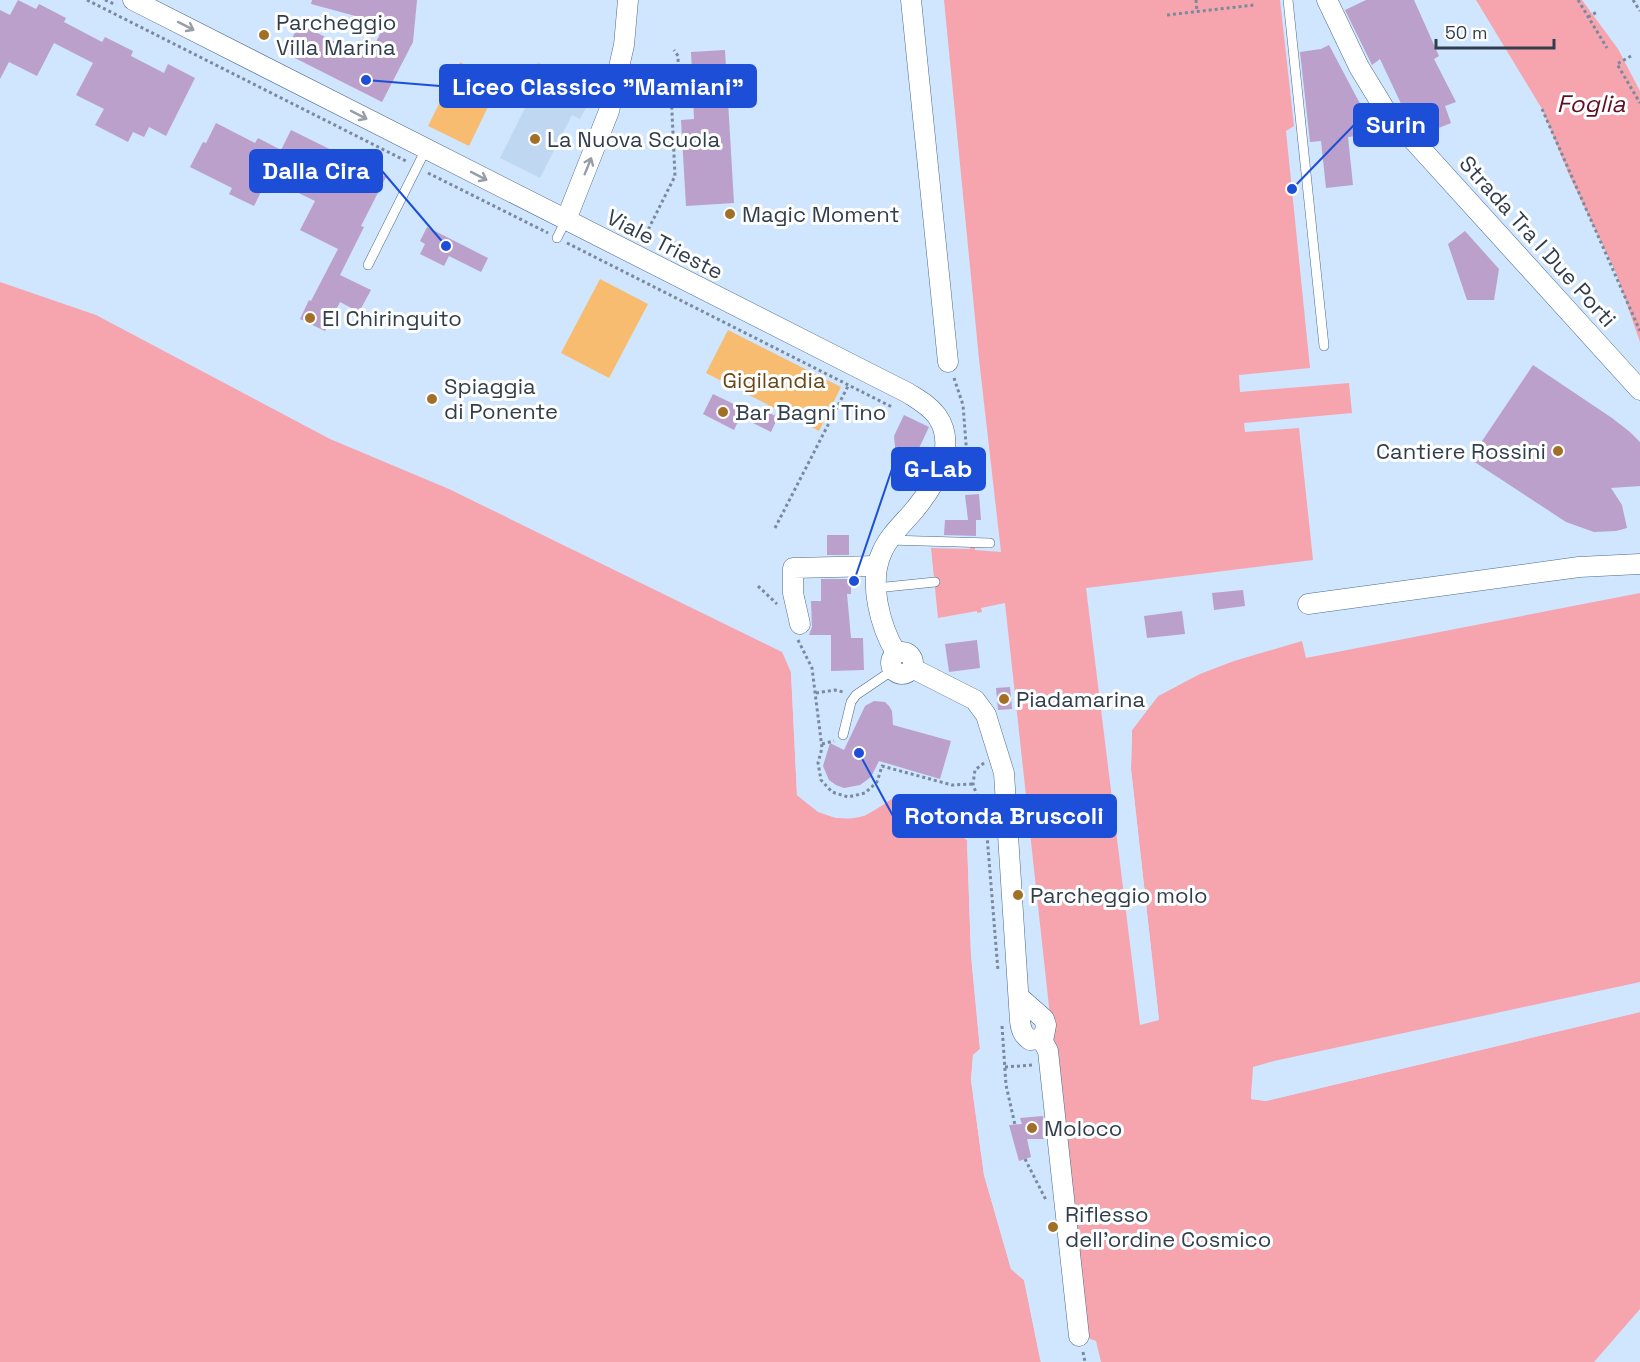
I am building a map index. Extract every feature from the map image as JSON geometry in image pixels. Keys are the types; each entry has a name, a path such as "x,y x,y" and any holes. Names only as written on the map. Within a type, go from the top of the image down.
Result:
{"street":[{"name":"Viale Trieste","path":"133,0 908,393 927,405 938,417 944,431 942,466 931,489 881,552 878,566 876,588 879,611 888,639 900,664"},
{"path":"566,220 609,111 624,45 628,0"},
{"path":"910,0 948,362"},
{"name":"Strada Tra I Due Porti","path":"1327,0 1359,67 1384,108 1640,390"},
{"path":"1579,567 1640,551"},
{"path":"1308,603 1579,567 1640,564"},
{"path":"800,624 793,593 793,568 878,566"},
{"path":"900,664 975,700 986,715 1004,773 1021,1028 1030,1040 1041,1038 1048,1051 1079,1336"}],"lane":[{"path":"1288,0 1324,346"},
{"path":"368,265 426,149"},
{"path":"557,238 566,220"},
{"path":"889,540 990,543"},
{"path":"876,588 935,582"},
{"path":"843,735 851,702 856,695 900,664"}],"path":[{"path":"87,0 892,407"},
{"path":"1196,0 1197,12"},
{"path":"1578,0 1607,48"},
{"path":"1633,0 1640,11"},
{"path":"1167,15 1254,5"},
{"path":"1588,17 1597,12"},
{"path":"615,89 629,93 671,91 679,88 678,56 674,50"},
{"path":"1631,56 1617,64 1640,103"},
{"path":"641,244 675,176 671,91"},
{"path":"1542,109 1640,331"},
{"path":"776,528 848,385"},
{"path":"816,693 835,690 856,695"},
{"path":"996,752 975,770 973,784 986,822 998,974"},
{"path":"1001,1020 1006,1086 1015,1125"},
{"path":"1005,1067 1049,1065"}],"shaded area":[{"name":"La Nuova Scuola","path":"538,62 595,91 580,119 572,115 540,178 500,158 532,94 524,90"}],"green space":[{"path":"460,62 500,82 469,146 428,126"},
{"path":"600,279 648,304 609,378 561,353"},
{"name":"Gigilandia","path":"728,330 841,387 819,431 706,373"}],"water":[{"path":"944,0 1280,0 1294,126 1286,131 1310,368 1239,375 1240,392 1349,383 1352,413 1244,423 1245,432 1299,428 1313,560 1086,588 1140,1025 1159,1020 1131,769 1132,730 1158,696 1200,674 1234,661 1302,641 1306,658 1640,593 1640,982 1253,1067 1251,1099 1266,1101 1640,1012 1640,1309 1594,1362 1101,1362 1096,1341 1085,1337 1005,603 981,608 982,612 938,618 931,548 970,549 970,546 975,546 975,550 1001,552 979,359"},
{"name":"Foglia","path":"1476,0 1582,0 1618,49 1640,91 1640,342 1616,273 1570,177 1542,109"},
{"path":"0,282 96,315 330,439 449,489 782,652 791,672 797,795 827,815 844,818 863,816 897,796 933,816 930,832 938,836 943,821 967,840 971,955 980,1049 973,1055 971,1080 984,1175 1011,1269 1024,1280 1041,1362 0,1362"}],"pier":[{"path":"781,648 785,651 794,672 800,793 819,809 837,815 863,813 888,798 887,802 864,816 836,818 818,812 797,795 791,672"},
{"path":"1178,682 1177,686 1158,696 1132,730 1131,769 1159,1020 1153,1021 1155,1017 1128,769 1129,729 1156,693"},
{"path":"964,834 970,840 974,955 983,1049 976,1056 974,1080 987,1175 1013,1267 1027,1279 1044,1362 1040,1359 1024,1280 1011,1269 984,1175 971,1080 973,1055 980,1049 971,955 967,840"},
{"path":"1640,1009 1640,1012 1266,1101 1251,1099 1252,1083 1255,1082 1254,1096 1266,1098"}],"building":[{"path":"18,0 36,9 39,4 66,18 64,22 102,42 105,37 133,51 131,56 164,73 168,64 195,78 166,136 149,127 144,137 133,132 128,142 95,125 104,109 76,95 93,63 54,43 37,76 9,62 0,79 0,10 10,15"},
{"path":"312,0 417,0 413,42 382,102 285,53 299,24 368,58 385,24 311,4"},
{"path":"1366,0 1414,0 1439,56 1434,59 1456,102 1445,106 1451,123 1424,134 1404,110 1380,59 1372,65 1345,10"},
{"path":"1329,45 1376,134 1348,137 1353,185 1326,188 1321,141 1310,142 1300,52 1321,49"},
{"path":"725,50 734,203 686,206 681,120 694,119 691,52"},
{"path":"216,123 255,143 258,138 281,150 291,130 386,177 361,226 364,227 340,275 371,290 359,312 340,302 325,331 300,319 338,249 300,230 315,201 268,178 254,206 229,194 232,188 190,167"},
{"path":"427,227 488,258 481,272 449,256 444,266 420,254 425,244 420,241"},
{"path":"1465,231 1499,269 1494,300 1467,300 1448,244"},
{"name":"Cantiere Rossini","path":"1533,365 1612,418 1640,442 1640,486 1611,488 1622,505 1627,528 1594,532 1566,522 1470,459"},
{"name":"Bar Bagni Tino","path":"713,394 744,409 734,430 703,414"},
{"path":"754,406 778,417 771,432 747,420"},
{"path":"904,415 929,427 912,463 896,457 894,436"},
{"path":"979,494 981,520 968,520 965,495"},
{"path":"945,520 976,520 976,536 944,535"},
{"path":"827,535 849,535 849,555 827,555"},
{"path":"821,579 851,579 851,594 847,594 851,638 863,638 864,670 831,671 831,635 809,635 812,627 811,601 821,601"},
{"path":"1243,590 1245,606 1214,610 1212,593"},
{"path":"1182,611 1185,634 1147,638 1144,616"},
{"path":"977,640 980,668 949,672 945,644"},
{"path":"1010,687 1012,709 998,710 996,688"},
{"path":"874,701 885,702 889,706 892,711 893,725 951,741 940,779 879,761 871,777 860,785 844,788 829,780 823,766 830,743 844,750 865,706"},
{"path":"1043,1116 1045,1139 1027,1139 1031,1157 1019,1161 1009,1125 1022,1124 1020,1118"}],"place":[{"name":"Parcheggio Villa Marina","path":"264,35"},
{"name":"Liceo Classico \"Mamiani\"","path":"366,80"},
{"name":"La Nuova Scuola","path":"535,139"},
{"name":"Surin","path":"1292,189"},
{"name":"Magic Moment","path":"730,214"},
{"name":"Dalla Cira","path":"446,246"},
{"name":"El Chiringuito","path":"310,318"},
{"name":"Spiaggia di Ponente","path":"432,399"},
{"name":"Bar Bagni Tino","path":"723,412"},
{"name":"Cantiere Rossini","path":"1558,451"},
{"name":"G-Lab","path":"854,581"},
{"name":"Piadamarina","path":"1004,699"},
{"name":"Rotonda Bruscoli","path":"859,753"},
{"name":"Parcheggio molo","path":"1018,895"},
{"name":"Moloco","path":"1032,1128"},
{"name":"Riflesso dell'ordine Cosmico","path":"1053,1227"}]}
